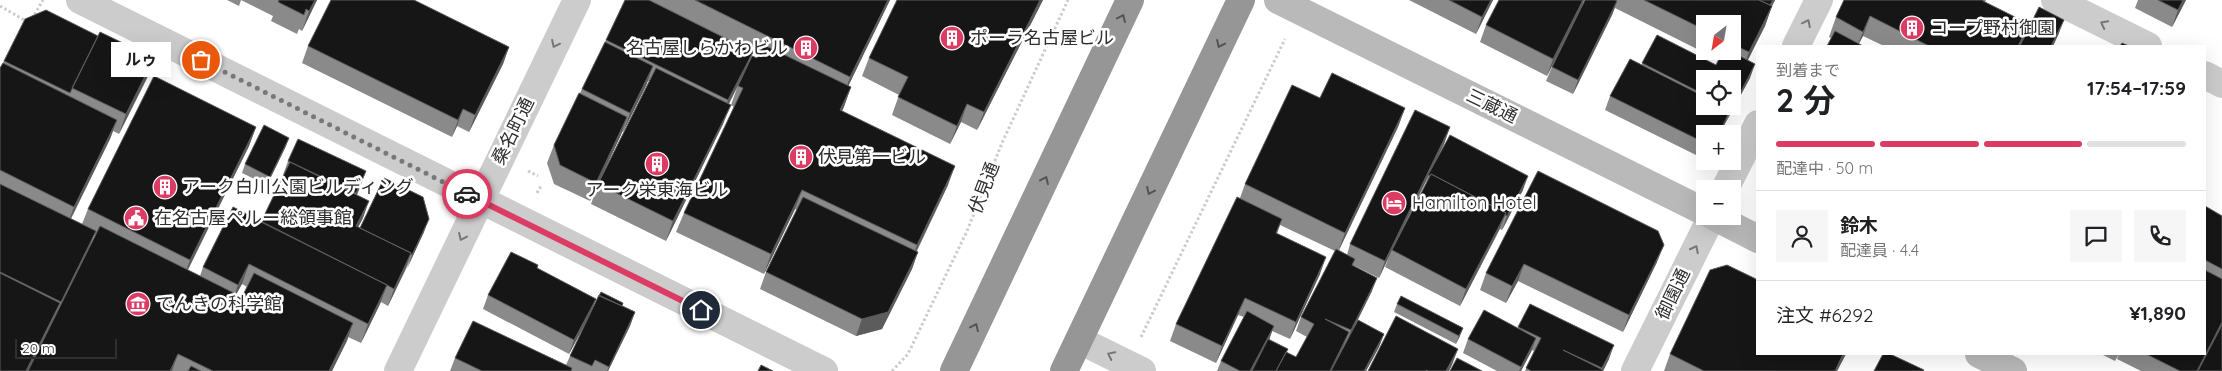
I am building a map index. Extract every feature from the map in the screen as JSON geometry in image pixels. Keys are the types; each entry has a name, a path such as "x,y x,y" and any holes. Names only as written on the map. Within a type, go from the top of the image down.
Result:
{"highway":[{"path":"954,371 1130,0"},
{"path":"1064,371 1241,0"}],"street":[{"path":"80,0 824,371"},
{"name":"桑名町通","path":"398,371 577,0"},
{"name":"三蔵通","path":"1278,0 1696,208"},
{"path":"1796,45 1819,0"},
{"path":"2056,0 2146,45"},
{"path":"2206,76 2222,84"},
{"path":"1730,180 1756,128"},
{"name":"御園通","path":"1635,371 1708,225"},
{"path":"1730,225 1756,239"},
{"path":"1079,340 1135,367"},
{"path":"1981,355 2013,371"}],"path":[{"path":"31,20 43,0"},
{"name":"伏見通","path":"892,371 908,354 967,231 1002,144 1068,0"},
{"path":"0,6 26,21"},
{"path":"1135,367 1281,50"}],"building":[{"path":"279,0 315,0 309,11 306,9 304,15 278,2"},
{"path":"331,0 414,0 509,47 475,115 463,109 458,120 308,46"},
{"path":"625,0 649,0 753,52 728,100 606,40"},
{"name":"名古屋しらかわビル","path":"695,0 888,0 850,77"},
{"name":"ポーラ名古屋ビル","path":"897,0 1040,0 984,112 967,104 957,126 898,97 908,77 869,58"},
{"path":"1449,0 1491,0 1482,17"},
{"path":"1499,0 1583,0 1553,59 1486,25"},
{"path":"1585,0 1617,1 1578,80 1552,67"},
{"path":"1644,0 1759,0 1772,6 1749,52 1741,48 1741,15 1696,15 1696,26"},
{"path":"1759,0 1773,0 1770,5"},
{"name":"コープ野村御園","path":"1844,0 1983,0 2029,24 2018,45 1927,45 1870,16 1863,32 1836,17"},
{"path":"2158,0 2183,0 2178,10"},
{"path":"2039,7 2064,20 2052,45 2020,45"},
{"path":"46,10 98,36 70,93 4,61 25,19"},
{"path":"1835,31 1861,45 1828,45"},
{"path":"100,32 154,58 126,114 72,88"},
{"path":"1657,35 1696,55 1696,60 1706,60 1716,65 1718,60 1741,60 1741,57 1755,64 1741,91 1741,70 1696,70 1696,90 1642,63"},
{"path":"605,42 653,66 630,113 582,89"},
{"name":"伏見第一ビル","path":"764,45 851,87 840,110 955,166 917,245 802,190 771,254 684,213 743,88 738,86 752,56 757,58"},
{"path":"1630,59 1696,92 1696,115 1728,115 1723,125 1696,125 1696,139 1610,96"},
{"path":"3,63 117,120 74,207 0,170 0,68"},
{"name":"アーク栄東海ビル","path":"656,68 731,105 673,221 598,184"},
{"path":"1332,73 1405,108 1345,233 1245,184 1292,85 1320,98"},
{"name":"アーク白川公園ビルディング","path":"154,76 256,127 190,260 88,209"},
{"path":"579,93 627,117 596,183 560,165 554,145"},
{"name":"Hamilton Hotel","path":"1415,110 1450,127 1385,261 1350,244"},
{"path":"264,125 289,138 270,177 245,164"},
{"path":"1450,135 1528,176 1507,216 1505,215 1506,213 1431,174 1430,176 1428,175"},
{"path":"298,139 366,171 356,193 288,161"},
{"path":"290,162 369,201 356,226 411,253 394,289 261,222"},
{"path":"1538,171 1658,231 1664,245 1629,315 1524,264 1512,286 1486,273"},
{"path":"1431,174 1506,213 1466,289 1392,250"},
{"path":"384,178 423,197 429,219 412,255 360,228"},
{"path":"0,184 96,231 61,302 0,272"},
{"path":"803,197 918,252 888,312 862,319 766,272"},
{"path":"1237,197 1282,219 1276,233 1326,257 1296,322 1245,298 1222,346 1176,324"},
{"path":"233,207 387,285 368,324 249,264 238,285 203,267"},
{"path":"2206,207 2222,216 2222,269 2206,261"},
{"name":"でんきの科学館","path":"100,226 242,297 254,273 353,323 329,371 213,371 178,354 170,371 28,371"},
{"path":"1336,249 1355,259 1352,265 1377,278 1351,330 1325,319 1349,332 1330,371 1276,371 1286,352 1296,357 1314,324 1301,317"},
{"path":"511,252 538,265 537,268 596,299 574,340 488,295"},
{"path":"1727,265 1756,279 1756,355 1843,355 1835,371 1704,371 1670,354 1710,270"},
{"path":"2206,271 2222,279 2222,322 2206,353"},
{"path":"0,273 60,303 26,371 0,371"},
{"path":"601,292 623,303 622,306 599,296"},
{"path":"599,295 635,312 609,367 595,360 592,366 570,356"},
{"path":"1401,296 1463,328 1459,336 1397,304"},
{"path":"1530,304 1614,345 1602,368 1563,350 1603,370 1531,371 1526,368 1541,338 1518,327"},
{"path":"1484,310 1536,338 1521,367 1468,339"},
{"path":"1247,311 1274,326 1250,371 1240,371 1221,361"},
{"path":"1396,316 1458,349 1446,371 1368,371"},
{"path":"1358,320 1384,334 1364,371 1331,371"},
{"path":"473,321 572,368 571,371 482,371 455,358"},
{"path":"2222,325 2222,371 2198,371"},
{"path":"1268,339 1288,349 1276,371 1252,371"},
{"path":"1882,355 1892,355 1924,370 1923,371 1874,371"},
{"path":"2148,355 2205,355 2197,371 2180,371"},
{"path":"1457,358 1482,371 1450,371"},
{"path":"761,365 773,371 758,371"},
{"path":"191,366 201,371 188,371"}],"way so far":[{"path":"201,60 467,194"}],"place":[{"name":"コープ野村御園","path":"1912,28"},
{"name":"ポーラ名古屋ビル","path":"952,38"},
{"name":"名古屋しらかわビル","path":"806,48"},
{"name":"ルゥ","path":"201,60"},
{"name":"伏見第一ビル","path":"801,157"},
{"name":"アーク栄東海ビル","path":"657,164"},
{"name":"アーク白川公園ビルディング","path":"165,187"},
{"name":"Hamilton Hotel","path":"1394,203"},
{"name":"在名古屋ペルー総領事館","path":"136,218"},
{"name":"でんきの科学館","path":"138,304"}],"route":[{"path":"467,194 701,310"}]}
